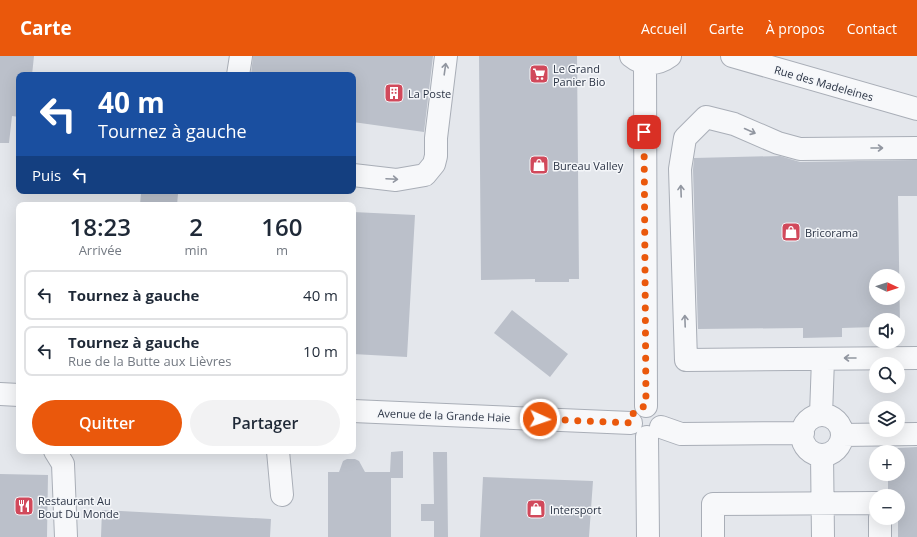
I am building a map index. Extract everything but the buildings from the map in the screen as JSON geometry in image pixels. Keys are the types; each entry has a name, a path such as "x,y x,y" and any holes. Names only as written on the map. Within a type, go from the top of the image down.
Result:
{"street":[{"path":"238,72 241,56"},
{"path":"356,175 396,180 425,175 434,164 446,56"},
{"path":"648,537 646,429 631,418 633,413 641,407 646,406 638,60 654,64 670,56"},
{"name":"Rue des Madeleines","path":"732,56 917,109"},
{"path":"917,148 800,149 778,143 734,124 706,117 685,138 680,169 686,360 917,358"},
{"path":"822,415 823,359"},
{"path":"0,394 16,395"},
{"name":"Avenue de la Grande Haie","path":"356,411 646,429 681,434 802,433"},
{"path":"822,415 827,415 836,420 842,430 842,435 841,441 834,451 822,454 810,450 806,446 802,433 806,422 811,418 822,415"},
{"path":"842,435 917,434"},
{"path":"58,454 63,464 66,537"},
{"path":"278,454 282,495"},
{"path":"822,454 823,537"},
{"path":"713,537 713,504 869,503"},
{"path":"880,525 880,537"}],"place":[{"name":"Le Grand Panier Bio","path":"539,74"},
{"name":"La Poste","path":"394,93"},
{"name":"Bureau Valley","path":"539,165"},
{"name":"Bricorama","path":"791,232"},
{"name":"Restaurant Au Bout Du Monde","path":"24,506"},
{"name":"Intersport","path":"536,509"}],"route":[{"path":"540,419 631,423 633,413 637,409 646,406 644,132"}]}
